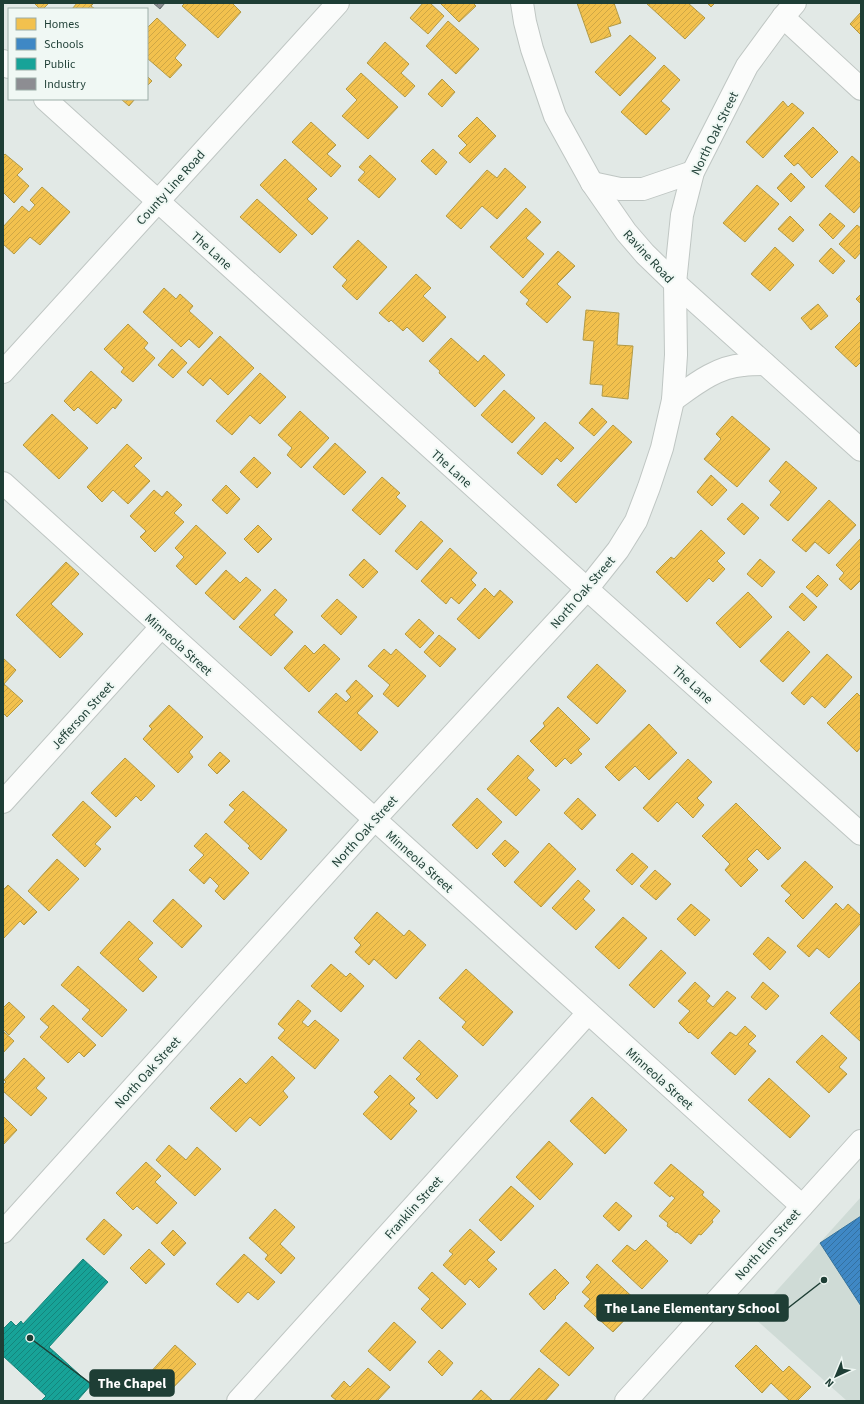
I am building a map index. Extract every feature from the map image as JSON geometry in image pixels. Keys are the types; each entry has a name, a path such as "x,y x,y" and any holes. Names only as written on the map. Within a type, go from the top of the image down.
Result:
{"street":[{"name":"County Line Road","path":"3,372 338,3"},
{"name":"Ravine Road","path":"522,3 532,49 555,116 592,184 626,232 644,254 675,283 861,450"},
{"path":"789,10 861,89"},
{"name":"North Oak Street","path":"3,1232 374,820 587,589 618,550 636,521 649,487 662,448 673,400 676,355 675,283 682,215 693,172 747,66 789,10"},
{"name":"The Lane","path":"45,100 861,834"},
{"path":"592,184 620,190 643,189 693,172"},
{"path":"673,400 703,378 722,370 742,365 765,364"},
{"name":"Minneola Street","path":"3,483 802,1206"},
{"name":"Jefferson Street","path":"3,802 161,627"},
{"name":"Franklin Street","path":"238,1401 588,1013"},
{"name":"North Elm Street","path":"626,1401 861,1141"}],"shaded area":[{"path":"861,1197 861,1401 847,1401 753,1317"}],"building: Homes":[{"path":"34,3 49,3 44,8 39,8"},
{"path":"77,3 94,3 91,6 94,8 73,8"},
{"path":"185,3 232,3 241,12 218,38 182,6"},
{"path":"423,3 430,3 444,16 428,34 410,18"},
{"path":"440,3 473,3 476,6 459,22"},
{"path":"577,3 614,3 621,23 608,27 611,36 591,43"},
{"path":"646,3 688,3 705,18 685,39"},
{"path":"707,3 715,3 711,7"},
{"path":"861,12 861,35 850,24"},
{"path":"157,18 186,45 175,58 182,65 170,78 148,59 148,27"},
{"path":"448,21 479,49 456,74 426,46"},
{"path":"630,35 656,58 620,96 595,72"},
{"path":"385,42 409,64 401,73 415,86 405,97 367,63"},
{"path":"664,65 680,80 661,101 670,109 646,135 621,112"},
{"path":"361,73 398,107 368,139 342,116 357,100 346,89"},
{"path":"148,77 152,81 148,85"},
{"path":"442,79 455,92 442,107 428,94"},
{"path":"122,100 134,100 129,106"},
{"path":"783,101 788,107 792,103 804,113 763,158 746,142"},
{"path":"477,117 496,136 470,163 459,153 467,145 458,136"},
{"path":"311,122 336,145 327,154 341,166 331,177 292,142"},
{"path":"813,127 838,152 812,178 798,163 794,166 784,156"},
{"path":"433,149 447,162 436,175 421,161"},
{"path":"5,154 23,169 17,175 29,186 14,203 3,192 3,156"},
{"path":"370,155 396,179 379,198 358,180 365,172 359,167"},
{"path":"852,156 861,164 861,205 854,213 825,186"},
{"path":"285,159 317,189 307,199 328,218 312,235 260,185"},
{"path":"505,168 526,187 497,219 482,206 461,229 446,216 487,170 497,178"},
{"path":"791,173 805,187 791,202 777,188"},
{"path":"757,185 779,204 745,242 723,223"},
{"path":"42,187 70,212 40,245 30,237 14,254 3,244 3,227 22,206 29,212 35,205 30,200"},
{"path":"257,199 297,235 280,253 240,217"},
{"path":"526,208 541,222 526,238 544,254 523,278 490,247"},
{"path":"830,213 845,226 833,239 819,225"},
{"path":"790,216 804,230 793,242 778,229"},
{"path":"857,225 861,228 861,252 855,259 839,244"},
{"path":"358,240 387,267 357,300 342,286 347,280 333,267"},
{"path":"775,247 794,265 770,291 751,274"},
{"path":"831,248 845,261 833,274 819,261"},
{"path":"558,251 575,266 557,284 571,297 547,323 526,304 529,300 520,292"},
{"path":"416,274 431,288 423,296 446,317 423,342 407,327 403,331 391,320 389,322 379,313"},
{"path":"164,288 176,299 180,294 193,306 189,311 213,333 199,348 189,339 181,347 143,312"},
{"path":"861,294 861,304 856,299"},
{"path":"818,304 828,316 811,330 801,318"},
{"path":"586,310 619,313 617,345 633,346 628,399 602,396 603,385 590,384 594,341 583,340"},
{"path":"861,321 861,362 856,367 835,347"},
{"path":"128,324 148,343 144,348 155,358 133,382 121,372 124,368 104,349"},
{"path":"220,336 254,368 228,395 210,378 203,386 187,372"},
{"path":"451,338 478,362 484,355 505,375 475,407 439,373 440,371 429,361"},
{"path":"172,349 187,363 173,378 158,365"},
{"path":"91,371 122,400 115,409 113,407 97,424 78,407 74,411 64,401"},
{"path":"260,373 286,397 260,424 250,415 232,435 216,421"},
{"path":"504,390 535,418 512,443 481,415"},
{"path":"592,408 607,422 594,436 579,423"},
{"path":"300,411 329,438 301,468 287,455 292,448 278,435"},
{"path":"52,414 88,448 59,479 23,445"},
{"path":"732,416 770,449 737,487 704,459 721,439 716,434"},
{"path":"545,422 574,448 561,462 557,458 542,475 517,453"},
{"path":"613,425 632,442 576,503 557,485"},
{"path":"335,443 366,472 344,495 313,467"},
{"path":"127,444 142,458 134,466 150,481 128,504 113,490 102,502 87,487"},
{"path":"254,457 271,473 257,488 240,472"},
{"path":"786,461 817,488 788,521 770,505 781,492 769,481"},
{"path":"711,475 727,490 712,506 697,492"},
{"path":"382,477 400,493 396,497 406,506 380,535 352,510"},
{"path":"226,485 240,499 227,514 212,500"},
{"path":"154,490 162,497 167,491 182,505 174,513 184,522 155,552 140,537 146,531 130,516"},
{"path":"829,500 856,525 829,554 815,542 806,552 792,540"},
{"path":"742,503 759,518 744,535 727,519"},
{"path":"421,521 443,541 417,570 395,551"},
{"path":"196,525 226,553 196,585 176,566 184,557 175,548"},
{"path":"258,525 272,539 258,553 244,539"},
{"path":"701,530 725,553 717,561 725,569 713,582 709,578 687,602 656,572 671,557 674,559"},
{"path":"861,538 861,580 851,590 839,579 844,573 836,565"},
{"path":"450,548 477,573 471,580 476,585 459,604 451,597 446,604 421,581"},
{"path":"364,559 378,572 363,588 349,575"},
{"path":"760,559 775,572 762,587 747,574"},
{"path":"66,562 79,574 51,604 83,634 60,658 16,615"},
{"path":"226,570 240,583 246,577 261,590 234,620 205,593"},
{"path":"818,575 828,585 817,597 806,587"},
{"path":"485,588 494,597 500,590 513,602 479,639 457,619"},
{"path":"275,589 287,600 274,615 293,632 271,656 239,627"},
{"path":"748,592 772,617 740,648 716,623"},
{"path":"802,593 817,607 804,621 789,607"},
{"path":"337,599 357,617 341,635 321,616"},
{"path":"419,619 434,633 420,648 405,634"},
{"path":"788,631 810,652 783,682 760,661"},
{"path":"439,635 456,649 440,667 424,652"},
{"path":"324,644 340,659 309,692 284,668 305,645 314,654"},
{"path":"384,649 391,655 396,649 426,676 398,707 383,694 390,685 368,666"},
{"path":"827,654 852,677 825,708 812,696 804,705 791,693"},
{"path":"3,658 16,670 4,684 23,701 7,717 3,713"},
{"path":"597,664 626,691 597,724 567,697"},
{"path":"356,680 373,696 357,713 378,732 361,751 318,712 336,693 346,702 351,697 346,691"},
{"path":"857,693 861,697 861,747 857,752 827,723"},
{"path":"169,705 203,737 189,752 193,757 178,773 143,739 152,729 149,726"},
{"path":"558,707 590,739 578,750 582,754 571,764 565,758 556,767 530,741 545,726 543,723"},
{"path":"649,724 677,753 649,780 635,766 619,781 605,767"},
{"path":"220,752 230,761 217,774 208,765"},
{"path":"518,755 534,770 527,778 540,790 516,816 487,789"},
{"path":"125,758 155,786 141,801 136,796 116,817 91,793"},
{"path":"688,759 712,782 697,798 704,805 693,818 677,802 658,822 643,808"},
{"path":"243,791 287,830 261,860 248,848 250,846 224,822 235,810 229,805"},
{"path":"477,798 502,822 477,849 452,825"},
{"path":"578,798 596,815 582,830 564,813"},
{"path":"83,801 111,827 95,844 101,849 85,867 52,835"},
{"path":"736,803 781,848 768,860 757,849 747,859 758,870 741,887 725,870 730,864 702,836"},
{"path":"206,833 249,873 224,900 215,891 219,886 210,877 204,884 189,870 204,855 194,846"},
{"path":"505,840 519,852 505,867 492,854"},
{"path":"549,843 576,869 541,907 514,882"},
{"path":"632,853 648,867 632,885 616,870"},
{"path":"57,859 79,879 49,911 28,891"},
{"path":"805,861 833,887 803,919 785,901 791,895 781,886"},
{"path":"655,870 671,884 656,900 640,886"},
{"path":"578,880 590,891 583,899 595,910 576,930 552,908"},
{"path":"8,885 37,912 24,925 20,921 3,939 3,890"},
{"path":"173,899 202,926 182,948 153,921"},
{"path":"836,903 843,910 848,904 861,916 861,923 829,958 817,948 809,957 797,946"},
{"path":"691,904 710,920 695,936 677,919"},
{"path":"377,912 404,936 409,930 426,945 396,979 374,959 369,965 355,952 361,945 354,938"},
{"path":"623,917 647,938 619,969 595,947"},
{"path":"129,921 153,943 138,959 157,977 143,992 100,953"},
{"path":"768,937 786,952 770,970 753,954"},
{"path":"661,950 686,973 654,1008 629,985"},
{"path":"331,964 346,977 350,973 364,986 341,1012 311,986"},
{"path":"78,966 127,1010 102,1037 82,1019 90,1010 61,985"},
{"path":"466,969 513,1012 483,1046 462,1027 466,1022 439,998"},
{"path":"861,981 861,1042 830,1013"},
{"path":"695,982 710,996 706,1001 713,1007 727,991 736,998 698,1039 690,1032 689,1033 679,1023 690,1011 678,1001"},
{"path":"763,982 779,996 766,1010 751,997"},
{"path":"298,1000 311,1011 302,1022 308,1027 315,1020 339,1040 315,1069 278,1038 285,1030 278,1024"},
{"path":"9,1002 25,1017 9,1035 3,1029 3,1008"},
{"path":"53,1005 96,1045 84,1057 79,1052 68,1063 40,1037 49,1027 40,1019"},
{"path":"745,1026 756,1036 748,1044 756,1051 735,1075 711,1053 730,1032 736,1036"},
{"path":"3,1031 14,1041 3,1053"},
{"path":"822,1035 847,1058 839,1067 847,1074 829,1093 796,1062"},
{"path":"419,1040 458,1076 437,1099 416,1079 421,1074 403,1058"},
{"path":"272,1056 295,1078 283,1091 288,1097 260,1126 250,1117 236,1132 210,1108 240,1078 246,1084"},
{"path":"24,1058 45,1078 36,1088 47,1098 31,1116 3,1091 3,1085 6,1082 4,1080"},
{"path":"390,1075 415,1098 409,1104 417,1111 391,1140 363,1114 379,1097 374,1092"},
{"path":"769,1078 810,1116 790,1138 748,1100"},
{"path":"592,1097 627,1130 605,1154 570,1121"},
{"path":"3,1116 17,1130 3,1145"},
{"path":"549,1141 573,1164 540,1200 516,1177"},
{"path":"169,1145 186,1160 197,1147 221,1169 195,1196 156,1160"},
{"path":"146,1162 161,1176 155,1182 177,1203 157,1224 137,1206 133,1210 116,1193"},
{"path":"671,1164 704,1192 702,1195 720,1211 712,1220 713,1222 701,1235 699,1234 691,1244 667,1226 668,1223 659,1216 675,1198 671,1195 670,1197 654,1183"},
{"path":"511,1186 534,1206 501,1241 479,1220"},
{"path":"616,1202 632,1216 619,1231 603,1216"},
{"path":"275,1209 295,1227 280,1244 295,1258 281,1274 265,1259 268,1255 249,1238"},
{"path":"104,1219 122,1235 104,1255 86,1239"},
{"path":"470,1229 495,1252 487,1260 497,1269 479,1288 470,1279 465,1285 443,1265 453,1254 449,1251"},
{"path":"173,1230 186,1243 174,1256 161,1243"},
{"path":"646,1240 668,1261 642,1289 612,1261 627,1245 635,1251"},
{"path":"149,1249 165,1264 146,1284 130,1268"},
{"path":"244,1254 275,1282 258,1300 248,1292 238,1303 216,1284"},
{"path":"597,1264 640,1304 613,1332 584,1306 590,1299 582,1292 591,1282 586,1277"},
{"path":"555,1269 569,1283 544,1310 529,1294"},
{"path":"432,1272 466,1304 442,1329 421,1309 430,1299 418,1288"},
{"path":"394,1322 416,1342 390,1371 368,1351"},
{"path":"566,1322 594,1348 569,1376 540,1351"},
{"path":"175,1345 196,1364 168,1393 148,1375"},
{"path":"756,1345 783,1372 789,1366 811,1387 797,1401 790,1401 771,1383 762,1393 735,1366"},
{"path":"439,1350 453,1363 442,1376 428,1362"},
{"path":"368,1368 390,1387 377,1401 337,1401 331,1396 344,1381 350,1387"},
{"path":"539,1368 559,1385 545,1401 509,1401"},
{"path":"481,1390 493,1401 471,1401"}],"building: Schools":[{"path":"861,1216 861,1306 820,1243"}],"building: Public":[{"path":"83,1259 108,1282 49,1347 91,1385 77,1401 41,1401 46,1396 3,1356 3,1329 11,1321 16,1326 21,1321 23,1324"}],"building: Industry":[{"path":"153,3 165,3 160,9"}],"place":[{"name":"The Lane Elementary School","path":"824,1280"},
{"name":"The Chapel","path":"30,1338"}]}
